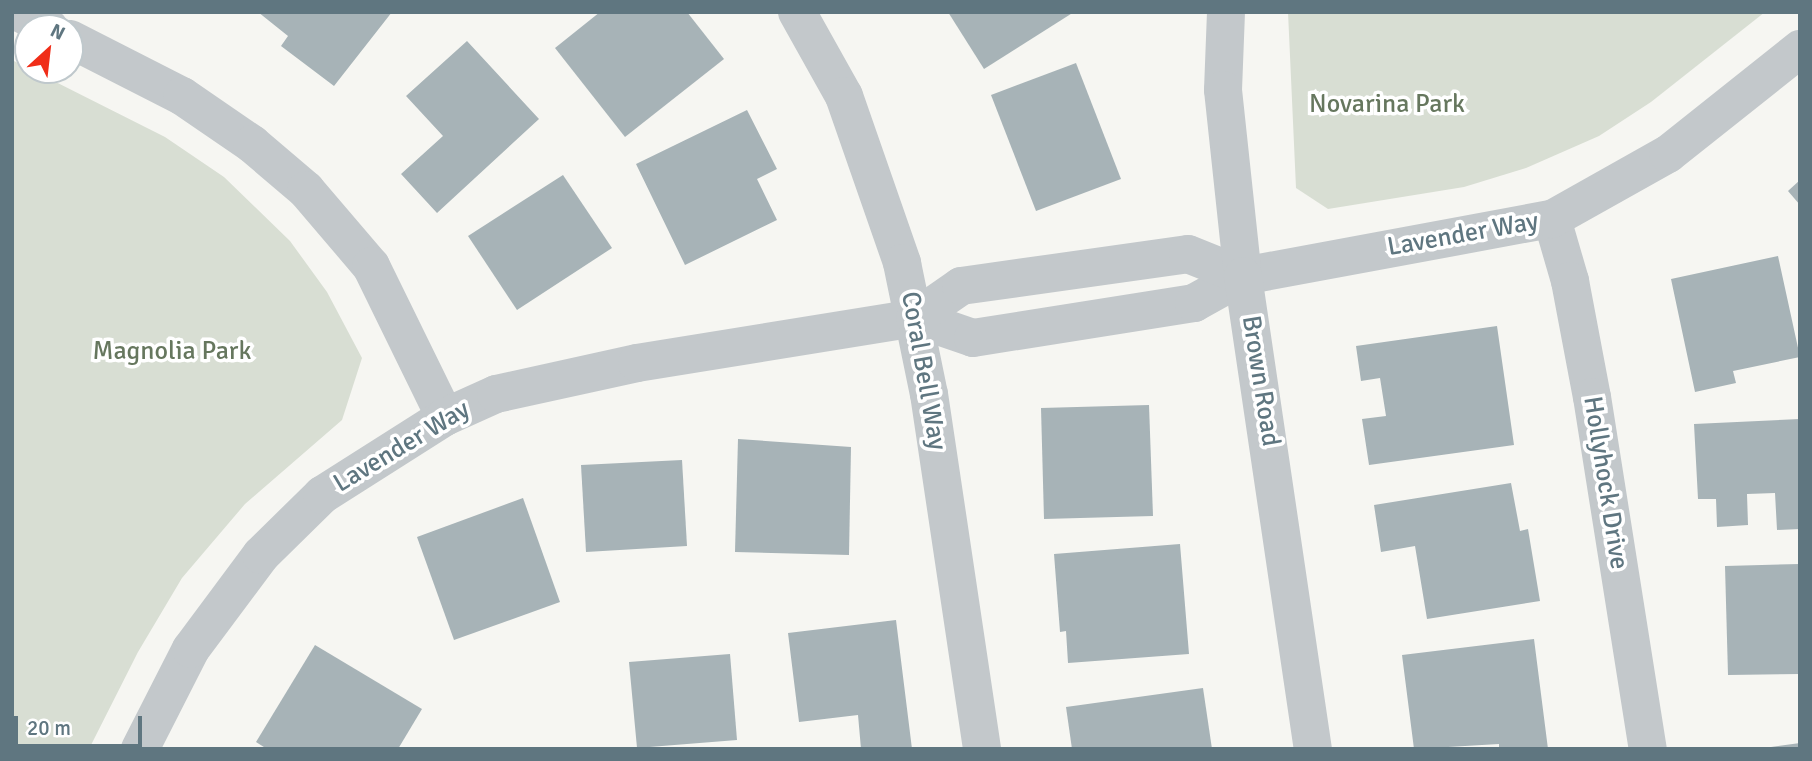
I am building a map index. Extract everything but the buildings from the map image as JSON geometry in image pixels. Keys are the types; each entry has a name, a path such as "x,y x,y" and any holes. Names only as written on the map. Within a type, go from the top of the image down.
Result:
{"street":[{"name":"Coral Bell Way","path":"797,12 844,96 899,249 915,318 982,749"},
{"name":"Brown Road","path":"1226,12 1223,90 1243,276 1313,749"},
{"path":"84,46 182,96 252,144 306,190 372,267 445,416"},
{"name":"Lavender Way","path":"915,318 973,338 1194,303 1243,276 1552,219 1668,154 1800,50"},
{"name":"Hollyhock Drive","path":"1552,219 1570,281 1589,384 1648,749"},
{"name":"Lavender Way","path":"140,749 191,649 261,555 323,495 445,416 496,394 637,363 915,318 961,286 1188,254 1243,276"}],"green space":[{"name":"Novarina Park","path":"1288,12 1765,12 1651,102 1599,136 1526,168 1464,187 1328,209 1296,188"},
{"name":"Magnolia Park","path":"12,60 14,84 60,84 165,137 224,177 290,241 327,292 362,358 342,420 245,504 182,578 138,652 89,749 12,749"}]}
